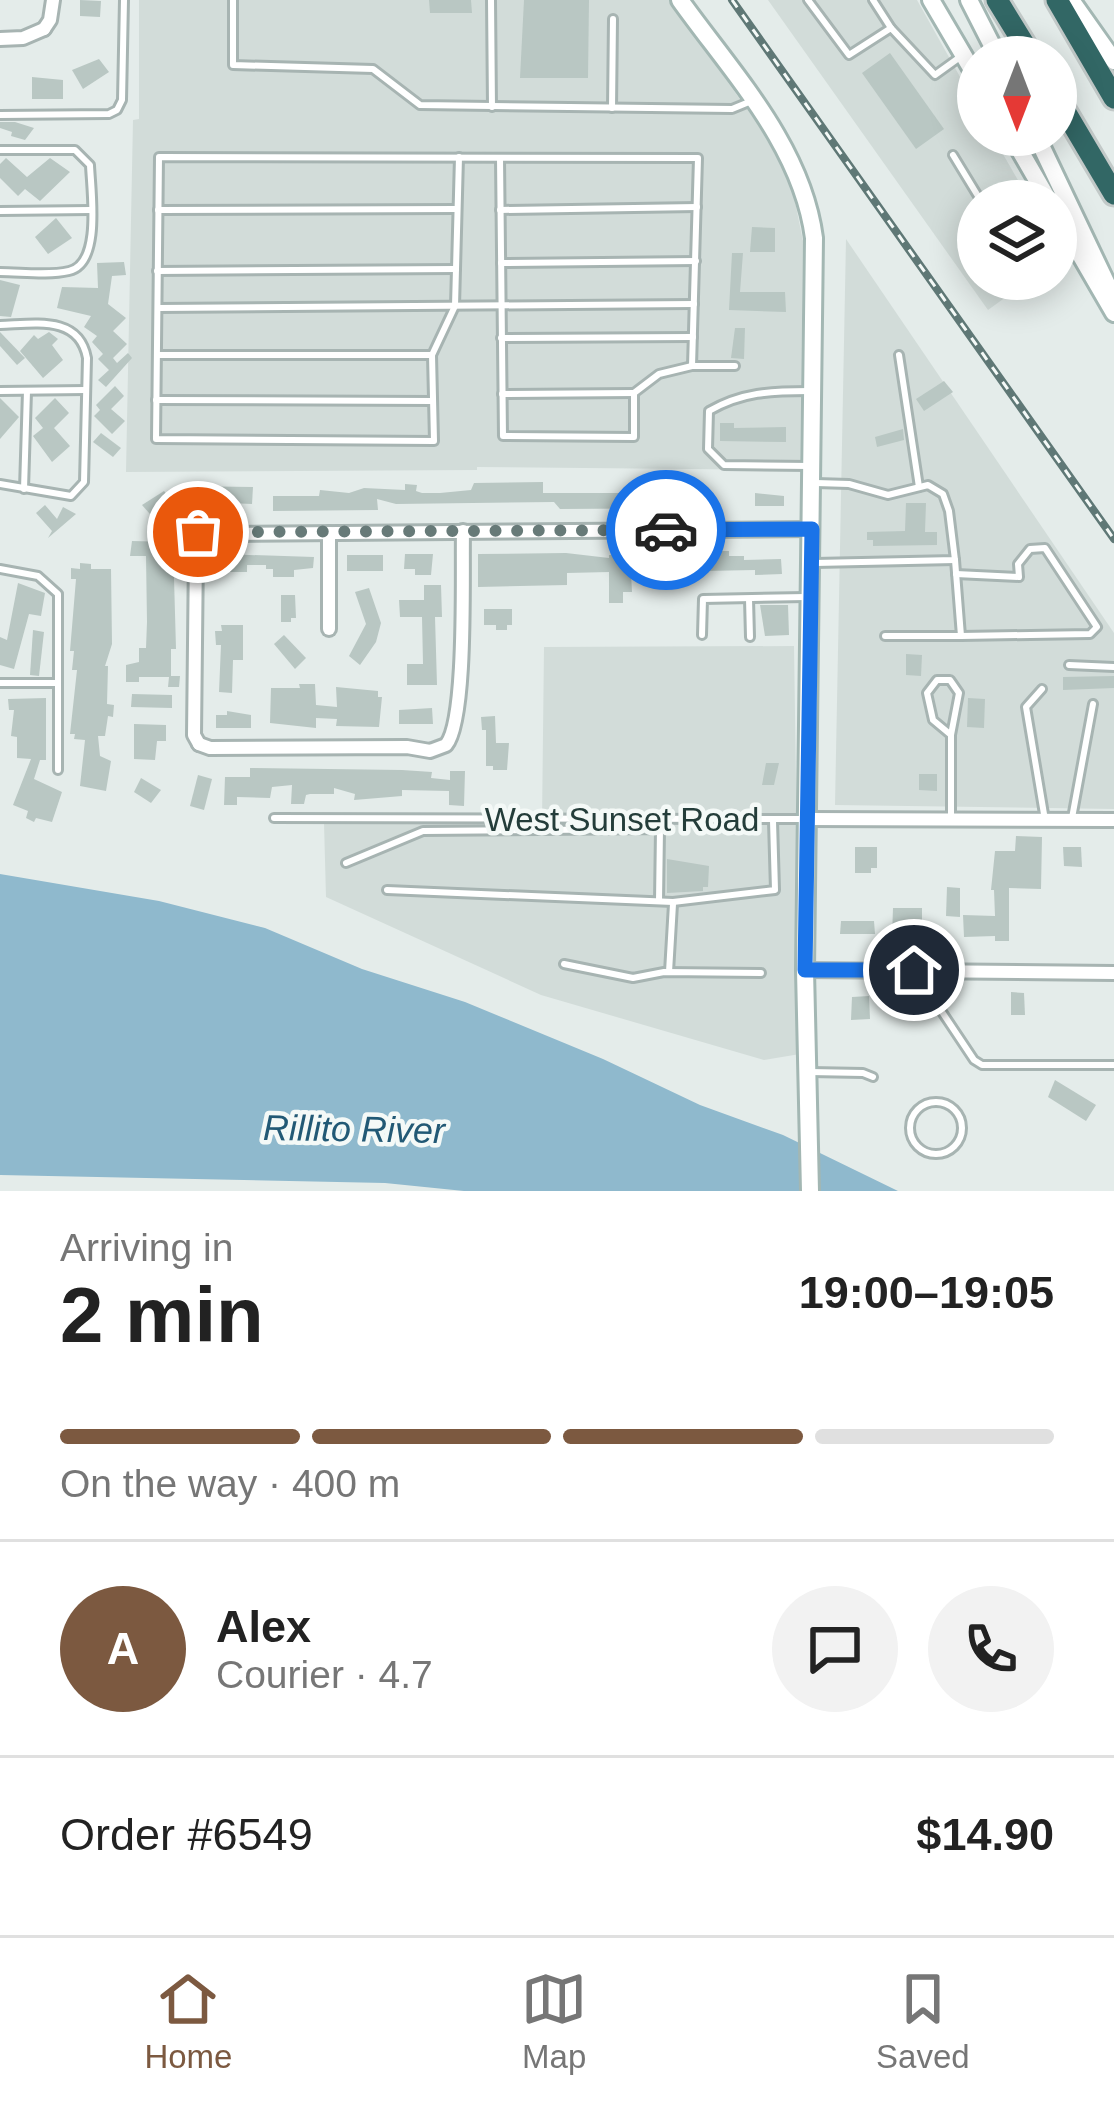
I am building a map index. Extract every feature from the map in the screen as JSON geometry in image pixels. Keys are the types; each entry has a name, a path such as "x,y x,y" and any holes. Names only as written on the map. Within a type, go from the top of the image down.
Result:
{"highway":[{"path":"997,0 1019,36"},
{"path":"1057,0 1114,98"},
{"path":"1077,131 1114,194"}],"street":[{"path":"0,39 32,36 44,29 52,0"},
{"path":"680,0 796,167 814,238 805,970 810,1191"},
{"path":"931,0 957,45"},
{"path":"969,0 987,36"},
{"path":"1071,0 1114,61"},
{"path":"44,29 56,39"},
{"path":"1046,156 1114,299"},
{"path":"1077,252 1114,313"},
{"path":"463,531 458,688 449,749 196,747 196,551 201,535 240,532 812,529"},
{"path":"329,533 329,629"},
{"name":"West Sunset Road","path":"807,819 1114,820"},
{"path":"805,970 1114,973"}],"lane":[{"path":"0,115 109,114 117,110 122,100 124,0"},
{"path":"233,0 233,65 374,69 420,106 732,109 752,100"},
{"path":"491,0 492,107"},
{"path":"808,0 849,55 891,28"},
{"path":"873,0 891,28 935,75 957,59"},
{"path":"612,108 613,19"},
{"path":"0,150 75,150 90,165 91,210 89,254 81,266 68,272 0,272"},
{"path":"952,155 968,180"},
{"path":"459,158 455,306 432,355 434,441 156,439 159,158 459,158 698,158 692,366"},
{"path":"500,158 503,436 634,436 634,393"},
{"path":"500,210 697,207"},
{"path":"158,210 458,208"},
{"path":"0,211 91,210"},
{"path":"500,263 695,261"},
{"path":"158,271 456,269"},
{"path":"157,308 694,304"},
{"path":"0,325 70,328 84,343 86,390 84,482 71,496 0,484"},
{"path":"501,338 693,337"},
{"path":"157,355 432,355"},
{"path":"898,355 919,487"},
{"path":"502,394 634,393 659,374 692,366 735,366"},
{"path":"0,391 86,390"},
{"path":"24,489 27,391"},
{"path":"813,392 752,393 709,411 708,448 724,465 811,475 888,495 928,485 943,494 955,560 961,636"},
{"path":"156,400 433,401"},
{"path":"885,636 1090,634 1097,627 1045,548 1030,549 1018,564 1019,577 956,574"},
{"path":"811,563 955,560"},
{"path":"0,569 38,576 56,590 58,770"},
{"path":"702,634 703,599 810,597"},
{"path":"749,598 750,637"},
{"path":"1069,665 1114,667"},
{"path":"951,735 933,720 927,693 937,680 950,680 959,693 951,735 951,820"},
{"path":"0,683 58,683"},
{"path":"1042,689 1026,707 1045,820"},
{"path":"1071,820 1094,704"},
{"name":"West Sunset Road","path":"274,818 807,819"},
{"path":"387,890 673,902 775,890 773,820"},
{"path":"346,862 423,831 660,829 659,902"},
{"path":"669,972 673,902"},
{"path":"564,964 633,978 669,972 761,973"},
{"path":"914,970 982,1065 1114,1064"},
{"path":"806,1072 873,1077"},
{"path":"930,1102 954,1108 963,1131 955,1147 930,1154 915,1144 910,1127 916,1110 930,1102"}],"shaded area":[{"path":"139,0 669,0 757,123 791,182 803,241 800,470 477,467 126,472"},
{"path":"768,0 917,0 957,71 957,156 1004,156 1018,180 957,180 957,266"},
{"path":"846,239 1114,633 1114,809 835,805"},
{"path":"981,300 1002,300 988,310"},
{"path":"794,646 800,1054 764,1060 541,995 326,897 324,823 542,822 544,647"}],"water":[{"name":"Rillito River","path":"0,874 159,901 265,928 603,1059 700,1105 783,1135 898,1191 464,1191 385,1183 0,1175"}],"building":[{"path":"80,0 101,1 100,17 80,16"},
{"path":"429,0 471,0 472,13 430,13"},
{"path":"524,0 589,0 588,78 520,78"},
{"path":"890,53 944,129 916,149 862,73"},
{"path":"99,59 109,72 83,89 72,70"},
{"path":"32,77 63,80 63,99 32,99"},
{"path":"0,122 34,128 25,140 11,136 12,132 0,128"},
{"path":"6,158 27,177 50,158 70,172 40,201 25,189 18,196 0,178 0,164"},
{"path":"56,218 72,238 48,254 35,237"},
{"path":"752,227 775,228 775,252 750,252"},
{"path":"732,253 743,253 740,292 785,292 786,312 729,310"},
{"path":"124,262 126,275 112,276 108,304 126,318 113,331 127,344 113,358 117,363 128,353 132,358 106,387 98,380 109,370 98,359 103,354 92,342 97,336 84,327 91,316 57,308 62,287 98,288 97,263"},
{"path":"0,280 20,285 11,317 0,316"},
{"path":"735,328 745,328 744,359 731,358"},
{"path":"0,332 25,358 17,365 0,346"},
{"path":"49,332 58,339 52,345 63,360 43,378 20,351 34,335 38,339"},
{"path":"944,381 953,392 924,411 916,399"},
{"path":"115,386 124,396 111,409 125,421 112,434 94,416 100,410 96,405"},
{"path":"0,398 19,417 0,439"},
{"path":"55,398 69,413 54,428 70,446 52,462 33,436 43,428 35,418"},
{"path":"720,423 734,423 734,428 786,427 786,442 720,441"},
{"path":"903,429 904,440 877,447 875,437"},
{"path":"101,433 121,448 113,457 93,442"},
{"path":"543,482 543,493 706,493 706,508 560,509 554,502 396,504 377,499 378,510 273,511 273,496 319,496 320,490 405,490 405,484 417,485 416,491 422,493 440,493 471,490 474,483"},
{"path":"183,486 253,487 252,504 183,501"},
{"path":"164,491 175,505 157,522 142,505"},
{"path":"755,493 784,496 784,506 755,506"},
{"path":"906,503 926,503 925,532 937,532 937,545 873,546 867,532 905,531"},
{"path":"45,505 57,519 63,507 76,514 48,538 52,531 36,513"},
{"path":"132,541 173,542 176,649 171,649 171,676 180,676 179,687 168,687 169,677 126,682 126,665 139,662 139,648 146,648 146,556 130,556"},
{"path":"718,551 744,556 744,560 781,559 782,574 755,575 755,570 705,571 705,575 631,573 632,592 623,592 623,603 609,603 609,572 567,573 567,585 478,587 478,554 566,553 609,558 658,552 657,557 712,558"},
{"path":"219,554 314,557 313,568 294,570 294,577 273,577 273,569 266,565 247,565 247,572 219,572"},
{"path":"405,554 433,554 431,575 404,569"},
{"path":"347,555 383,555 383,571 347,571"},
{"path":"80,563 91,564 91,569 111,569 112,644 105,666 107,704 114,705 105,736 98,736 100,756 111,761 106,791 80,786 85,740 70,734 77,670 72,670 74,651 70,651 76,579 71,579 71,568 80,569"},
{"path":"18,583 45,593 41,616 29,614 14,669 0,665 0,637 7,640"},
{"path":"424,585 441,585 442,617 435,617 437,685 407,685 407,664 423,664 422,617 400,617 399,600 424,600"},
{"path":"369,588 381,623 376,642 360,665 349,656 366,624 355,592"},
{"path":"281,595 295,595 296,618 291,622 281,622"},
{"path":"760,605 788,605 789,635 765,636"},
{"path":"484,609 512,609 512,625 496,630 496,625 484,625"},
{"path":"221,625 243,625 243,660 233,660 232,693 219,692 221,645 216,645 215,631 222,631"},
{"path":"33,630 44,632 39,676 30,675"},
{"path":"284,635 306,658 295,669 274,644"},
{"path":"906,654 922,655 921,676 906,675"},
{"path":"1114,676 1114,688 1063,690 1063,677"},
{"path":"299,684 315,684 316,705 337,707 336,687 378,691 382,697 379,727 336,726 337,719 316,718 316,728 270,723 271,688 300,688"},
{"path":"132,694 172,695 172,708 131,707"},
{"path":"46,698 46,760 40,760 34,779 62,792 52,822 36,818 34,822 26,818 28,811 13,805 31,759 17,758 17,737 11,736 14,710 9,710 8,699"},
{"path":"968,698 985,699 984,728 967,727"},
{"path":"432,708 433,724 399,724 399,710"},
{"path":"227,711 251,715 251,728 216,728 216,715 227,715"},
{"path":"495,716 496,743 509,743 507,770 486,766 486,730 482,730 481,717"},
{"path":"134,724 166,725 166,741 157,741 155,760 134,759"},
{"path":"766,763 779,763 774,785 762,785"},
{"path":"250,768 402,770 432,772 431,778 450,780 450,771 465,771 464,806 449,805 449,791 402,790 402,796 354,800 355,794 334,788 334,794 310,794 304,804 291,804 292,785 272,787 270,798 237,797 237,805 224,805 225,777 250,777"},
{"path":"919,774 937,774 937,791 919,790"},
{"path":"198,775 212,779 204,810 190,806"},
{"path":"141,778 161,790 151,803 134,792"},
{"path":"1016,836 1042,837 1041,889 1009,888 1009,941 995,941 995,936 964,937 963,915 995,916 991,890 995,851 1015,851"},
{"path":"855,847 877,847 877,868 871,868 871,873 855,873"},
{"path":"1063,847 1081,847 1082,867 1064,866"},
{"path":"667,859 709,866 708,887 667,893"},
{"path":"947,887 960,888 960,917 946,916"},
{"path":"893,908 922,908 922,923 908,923 909,936 892,936"},
{"path":"841,921 874,921 875,934 840,934"},
{"path":"1011,992 1024,993 1025,1015 1011,1015"},
{"path":"869,996 870,1019 851,1020 852,997"},
{"path":"1055,1080 1096,1105 1086,1121 1048,1097"}],"railway":[{"path":"732,0 1114,539"}],"way so far":[{"path":"198,532 203,539 240,532 666,530"}],"route":[{"path":"666,530 812,529 805,970 914,970"}]}
